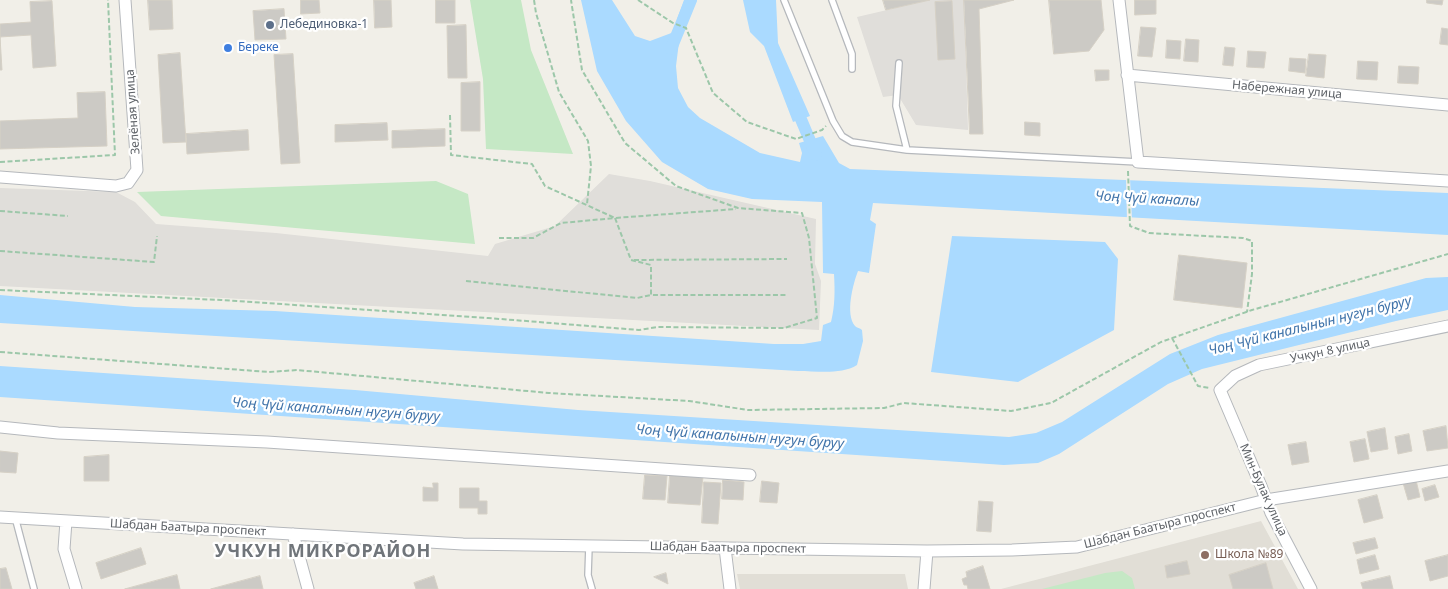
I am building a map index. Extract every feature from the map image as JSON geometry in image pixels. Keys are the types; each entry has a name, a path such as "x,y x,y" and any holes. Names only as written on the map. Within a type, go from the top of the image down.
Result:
{"street":[{"name":"Зелёная улица","path":"0,177 116,186 128,183 137,170 125,0"},
{"path":"1119,0 1127,75 1133,162 1448,181"},
{"name":"Набережная улица","path":"1127,75 1448,105"},
{"name":"Учкун 8 улица","path":"1220,390 1235,376 1260,366 1448,326"},
{"name":"Мин-Булак улица","path":"1220,390 1271,513 1311,589"},
{"path":"0,427 58,433 267,442 750,475"},
{"name":"Шабдан Баатыра проспект","path":"0,517 462,544 927,551 1012,550 1076,547 1266,500 1448,471"},
{"path":"66,521 64,548 76,589"},
{"path":"293,534 308,589"},
{"path":"725,548 730,589"},
{"path":"924,589 927,551"}],"lane":[{"path":"784,0 833,121 842,136 852,142 907,150 1133,162"},
{"path":"832,0 852,54 852,69"},
{"path":"900,63 896,106 907,150"},
{"path":"14,518 34,589"},
{"path":"589,546 588,575 592,589"}],"path":[{"path":"0,162 115,155 108,0"},
{"path":"534,0 559,92 588,141 592,166 587,204"},
{"path":"571,0 582,70 625,143 676,186 738,208"},
{"path":"638,0 673,23 686,28 713,93 746,122 796,139 822,130"},
{"path":"450,115 451,155 532,164 546,186 615,218 631,260"},
{"path":"1133,162 1130,226 1149,234 1243,238 1252,242 1252,274 1247,312"},
{"path":"0,290 221,300 640,330 656,327 784,328 817,318 808,238 802,213 738,208 615,218 561,223 533,238 499,238"},
{"path":"0,211 68,216"},
{"path":"0,251 154,262 157,236"},
{"path":"0,352 269,372 297,370 550,393 689,401 748,410 884,408 904,402 1011,411 1051,403 1161,342 1247,312 1448,254"},
{"path":"631,260 787,259"},
{"path":"631,260 651,265 652,295"},
{"path":"466,281 638,298 652,295 787,295"},
{"path":"1172,339 1198,386"}],"shaded area":[{"path":"930,0 964,0 968,130 916,125 898,95 883,97 857,17"},
{"path":"609,174 650,181 816,219 815,264 821,281 819,330 0,286 0,188 116,192 135,202 156,224 276,233 488,256 495,244 555,226"},
{"name":"Школа №89","path":"1261,521 1298,589 1001,589"},
{"path":"737,574 905,574 908,589 740,589"}],"green space":[{"path":"470,0 521,0 531,50 573,154 486,149 483,79"},
{"path":"436,181 468,194 475,244 161,216 137,192"},
{"path":"1122,571 1132,578 1135,589 1042,589 1105,573"}],"water":[{"path":"581,0 612,0 635,36 650,41 674,32 680,34 676,66 678,88 688,107 700,118 760,153 800,162 802,153 799,143 823,136 839,163 850,169 1448,193 1448,235 873,203 870,220 876,224 869,273 858,271 852,291 850,307 852,321 855,326 862,330 863,341 857,365 844,370 821,372 0,323 0,295 135,307 275,311 774,344 803,344 821,341 823,325 831,322 835,292 834,274 823,273 822,202 752,199 708,189 662,162 626,121 597,71"},
{"path":"684,0 697,0 686,23 677,19"},
{"path":"743,0 776,0 778,43 810,116 793,122 764,46 750,32"},
{"path":"952,236 1105,242 1118,259 1114,330 1018,382 931,372"},
{"name":"Чоң Чүй каналынын нугун буруу","path":"1448,277 1448,310 1202,369 1168,384 1059,454 1038,463 1004,465 0,397 0,366 355,390 578,410 1009,437 1036,433 1062,422 1170,354 1218,335 1426,278"}],"pier":[{"path":"1126,178 1130,178 1132,220 1127,220"}],"building":[{"path":"148,0 172,0 173,29 150,30"},
{"path":"301,0 319,0 320,13 301,14"},
{"path":"374,0 391,0 392,27 375,28"},
{"path":"436,0 455,0 455,23 436,23"},
{"path":"883,0 930,0 886,10"},
{"path":"964,0 1014,0 979,9 983,134 970,134"},
{"path":"1049,0 1101,0 1104,30 1089,51 1054,54"},
{"path":"1135,0 1156,0 1156,14 1135,15"},
{"path":"1427,0 1443,0 1442,5 1427,3"},
{"path":"52,1 56,66 33,68 31,35 0,37 0,24 31,22 30,2"},
{"path":"952,1 955,59 938,60 935,2"},
{"name":"Лебединовка-1","path":"284,9 286,39 255,40 253,11"},
{"path":"466,25 467,78 448,78 447,26"},
{"path":"1141,27 1156,28 1152,57 1138,56"},
{"path":"1442,28 1448,29 1448,45 1440,44"},
{"path":"0,37 2,70 0,70"},
{"path":"1186,39 1199,40 1198,62 1184,61"},
{"path":"1167,40 1181,41 1180,59 1166,58"},
{"path":"1225,47 1235,48 1233,66 1223,65"},
{"path":"1248,51 1266,52 1264,68 1247,67"},
{"path":"180,53 186,142 163,143 158,55"},
{"path":"293,54 300,163 281,164 274,55"},
{"path":"1309,54 1326,55 1324,78 1306,76"},
{"path":"1290,58 1306,59 1305,73 1289,71"},
{"path":"1358,61 1378,62 1377,80 1357,79"},
{"path":"1399,66 1419,67 1418,84 1398,83"},
{"path":"1095,70 1109,70 1109,80 1096,81"},
{"path":"480,82 480,131 461,131 461,83"},
{"path":"105,92 107,146 0,149 0,121 78,118 77,93"},
{"path":"1025,122 1040,123 1040,136 1025,135"},
{"path":"387,123 388,140 335,142 335,125"},
{"path":"445,129 445,146 392,148 392,131"},
{"path":"248,130 249,150 187,154 186,134"},
{"path":"1179,255 1247,263 1242,308 1174,300"},
{"path":"1446,426 1448,448 1427,451 1423,431"},
{"path":"1385,428 1388,449 1371,452 1367,432"},
{"path":"1409,434 1412,451 1398,454 1395,437"},
{"path":"1365,439 1369,459 1354,462 1350,442"},
{"path":"1306,442 1309,462 1292,465 1288,445"},
{"path":"0,451 18,453 16,473 0,472"},
{"path":"109,455 109,481 84,481 84,457"},
{"path":"645,475 667,476 665,500 643,499"},
{"path":"670,475 703,477 700,505 668,503"},
{"path":"723,480 744,482 743,500 722,499"},
{"path":"1416,480 1420,497 1408,500 1403,483"},
{"path":"762,481 779,483 777,503 760,502"},
{"path":"704,482 721,483 718,524 702,523"},
{"path":"433,483 438,483 438,501 423,501 423,487 433,488"},
{"path":"1435,485 1439,497 1425,501 1422,489"},
{"path":"460,488 479,488 479,501 487,501 487,514 478,514 478,508 460,508"},
{"path":"1377,495 1383,518 1364,523 1358,500"},
{"path":"979,501 993,502 991,532 977,531"},
{"path":"1375,538 1378,548 1356,554 1353,543"},
{"path":"141,548 146,564 101,579 96,563"},
{"path":"1375,555 1379,569 1360,574 1357,560"},
{"path":"1448,555 1448,576 1430,581 1425,561"},
{"path":"1187,561 1190,574 1167,578 1165,566"},
{"path":"1266,563 1273,589 1233,589 1229,575"},
{"path":"983,566 990,589 968,589 962,579 967,577 966,572"},
{"path":"6,568 12,589 0,589 0,569"},
{"path":"666,573 668,584 654,577"},
{"path":"177,575 180,589 125,589"},
{"path":"260,576 263,589 211,589"},
{"path":"434,576 438,589 416,589 414,583"},
{"path":"1390,576 1393,589 1363,589 1361,583"}],"waterway":[{"path":"671,49 691,0"},
{"name":"Чоң Чүй каналы","path":"795,105 816,155"}],"place":[{"name":"Лебединовка-1","path":"270,25"},
{"name":"Береке","path":"228,48"},
{"name":"Школа №89","path":"1205,555"}],"district":[{"name":"УЧКУН МИКРОРАЙОН","path":"323,552"}]}
